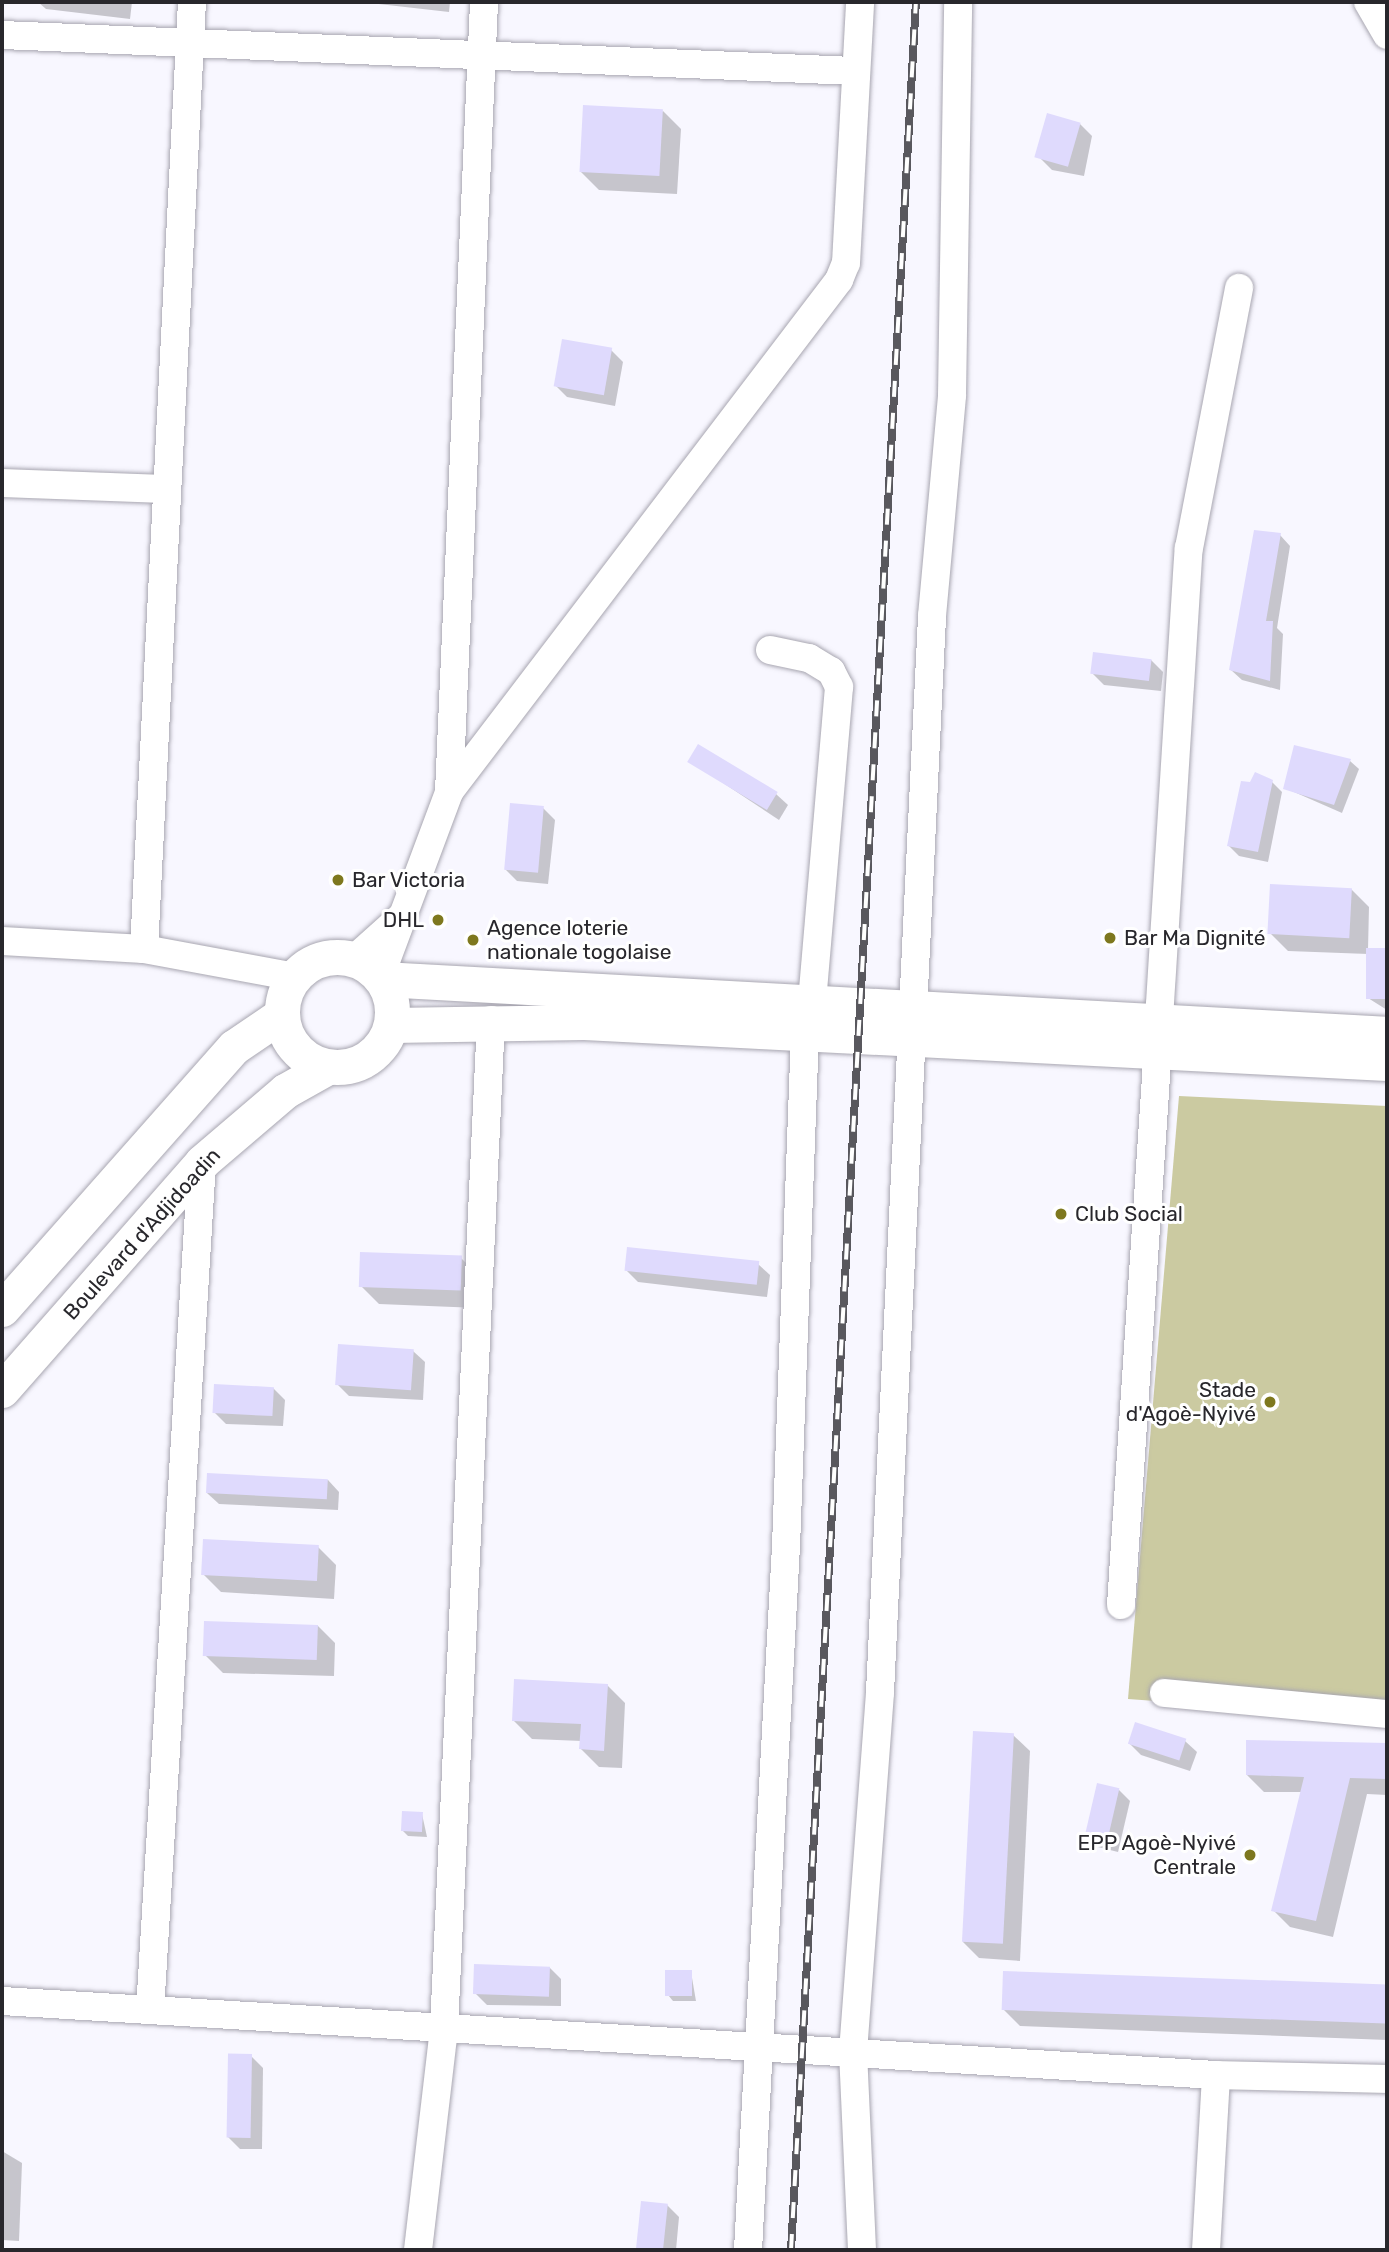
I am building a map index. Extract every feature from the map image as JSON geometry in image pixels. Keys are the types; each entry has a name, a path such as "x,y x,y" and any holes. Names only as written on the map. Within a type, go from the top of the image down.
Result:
{"main road":[{"path":"2,1309 234,1047 332,957 371,972 809,1017 1159,1033 1387,1034"},
{"path":"286,997 301,1055 328,1067 355,1065 378,1050 391,1026 392,1001 371,972"},
{"path":"391,1026 491,1020 809,1017"},
{"path":"1159,1033 1387,1063"},
{"name":"Boulevard d'Adjidoadin","path":"2,1390 202,1162 285,1091 328,1067"}],"street":[{"path":"144,949 164,489 192,2"},
{"path":"371,972 410,909 449,792 484,2"},
{"path":"449,792 839,279 846,263 860,2"},
{"path":"862,2250 853,2052 880,1692 909,1022 952,394 958,2"},
{"path":"2,35 189,44 482,52 855,71"},
{"path":"1121,1605 1189,548 1239,288"},
{"path":"2,483 164,489"},
{"path":"748,2250 761,2047 809,1017 839,687 831,671 809,658 770,650"},
{"path":"2,941 144,949 221,966 286,997"},
{"path":"418,2250 444,2028 491,1020"},
{"path":"150,2010 202,1162"},
{"path":"1164,1693 1387,1714"},
{"path":"2,2001 1216,2075 1387,2079"},
{"path":"1206,2250 1216,2075"}],"green space":[{"name":"Stade d'Agoè-Nyivé","path":"1179,1096 1387,1106 1387,1718 1128,1699"}],"building":[{"path":"583,105 663,109 659,176 579,172"},
{"path":"1047,113 1081,123 1068,167 1034,157"},
{"path":"562,339 612,348 604,395 554,386"},
{"path":"1254,530 1281,533 1266,621 1273,621 1270,681 1229,670"},
{"path":"1093,652 1152,659 1149,681 1090,674"},
{"path":"698,744 778,792 767,810 687,762"},
{"path":"1294,745 1351,759 1334,805 1283,789"},
{"path":"1255,772 1273,780 1258,852 1227,846 1241,781 1250,782"},
{"path":"510,803 544,806 538,873 504,870"},
{"path":"1270,884 1352,888 1349,938 1267,934"},
{"path":"1366,948 1387,948 1387,999 1366,999"},
{"path":"627,1247 759,1261 757,1285 624,1271"},
{"path":"360,1252 462,1256 461,1291 359,1287"},
{"path":"338,1344 414,1349 411,1390 335,1385"},
{"path":"214,1384 274,1387 272,1416 212,1413"},
{"path":"207,1473 328,1479 327,1499 206,1493"},
{"path":"203,1539 319,1545 317,1581 201,1575"},
{"path":"204,1621 318,1625 317,1660 203,1656"},
{"path":"514,1679 608,1684 604,1751 579,1749 581,1724 512,1721"},
{"path":"1135,1722 1186,1739 1179,1761 1128,1744"},
{"path":"973,1731 1014,1733 1003,1944 962,1942"},
{"path":"1246,1740 1387,1743 1387,1779 1350,1778 1316,1921 1271,1911 1304,1777 1246,1775"},
{"path":"1097,1783 1119,1788 1107,1842 1085,1837"},
{"path":"402,1811 423,1812 422,1832 401,1831"},
{"path":"474,1964 550,1967 549,1997 473,1994"},
{"path":"665,1970 692,1970 692,1996 665,1996"},
{"path":"1003,1971 1387,1984 1385,2023 1002,2010"},
{"path":"228,2054 252,2054 251,2138 227,2138"},
{"path":"641,2201 668,2204 663,2250 636,2250"}],"railway":[{"path":"791,2250 916,2"}],"place":[{"name":"Bar Victoria","path":"338,880"},
{"name":"DHL","path":"438,920"},
{"name":"Bar Ma Dignité","path":"1110,938"},
{"name":"Agence loterie nationale togolaise","path":"473,940"},
{"name":"Club Social","path":"1061,1214"},
{"name":"Stade d'Agoè-Nyivé","path":"1270,1402"},
{"name":"EPP Agoè-Nyivé Centrale","path":"1250,1855"}]}
